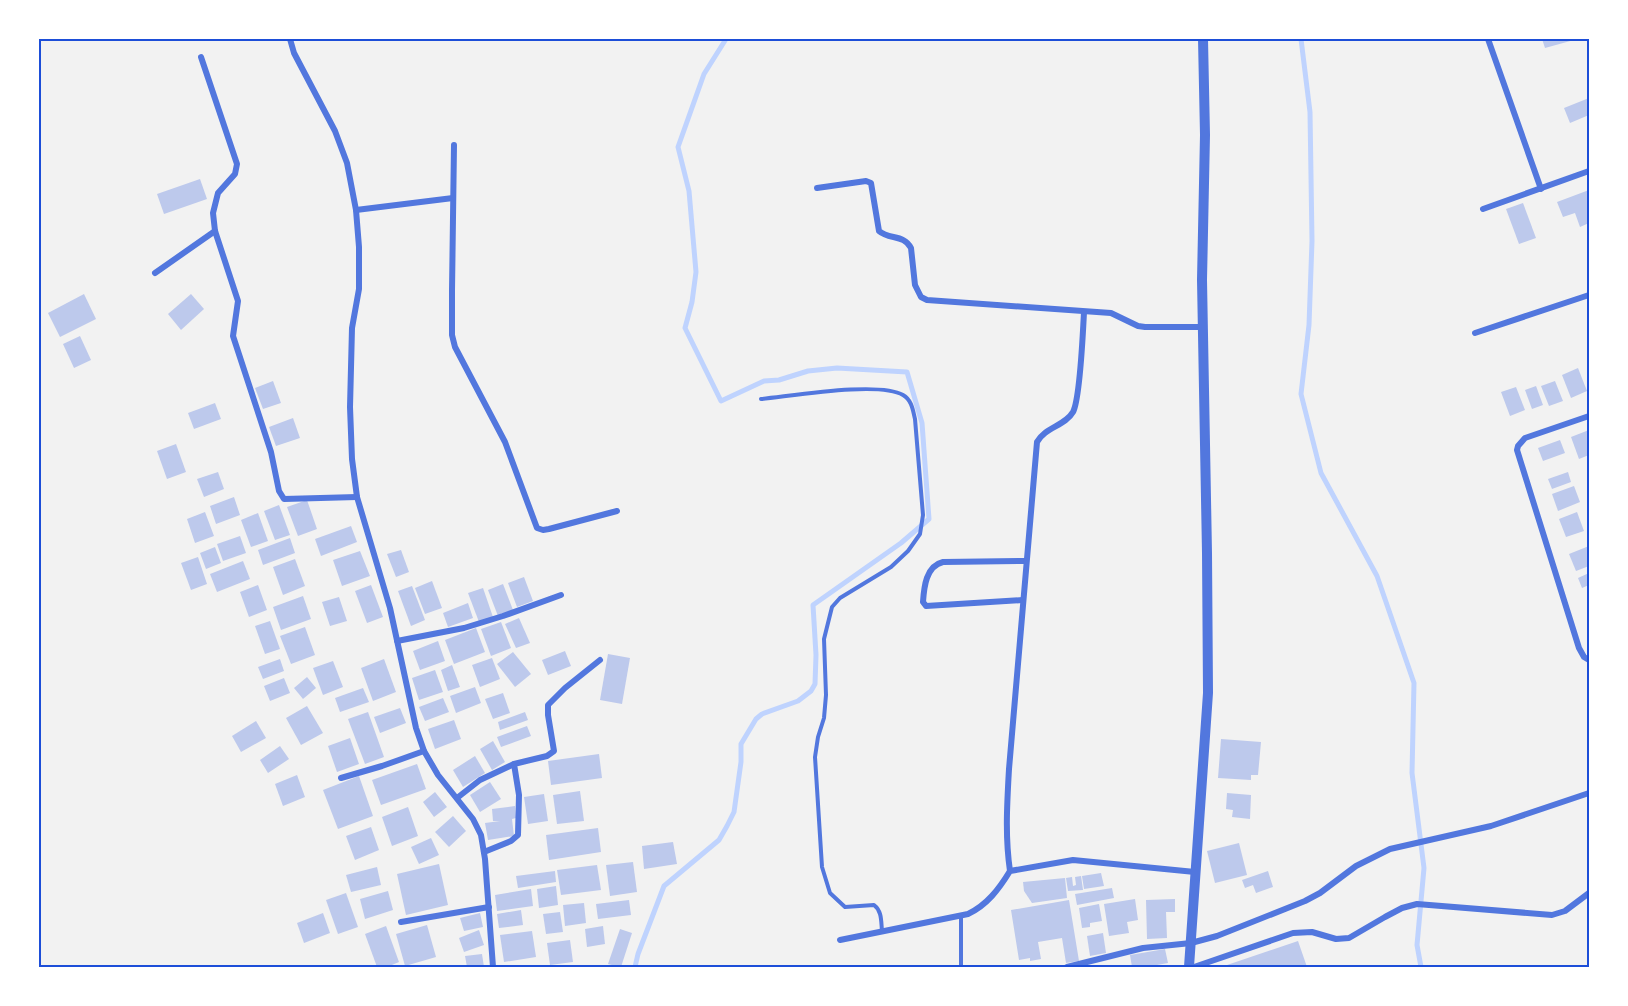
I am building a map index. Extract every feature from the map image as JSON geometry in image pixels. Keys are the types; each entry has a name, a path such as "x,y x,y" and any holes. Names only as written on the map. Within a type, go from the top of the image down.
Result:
{"street":[{"path":"290,39 294,53 335,131 347,163 356,210 359,289 352,328 350,417 357,497 390,608 416,728 424,751 438,775 478,827 484,852 493,967"},
{"path":"1189,967 1208,693 1208,553 1202,327 1205,135 1203,39"},
{"path":"1488,39 1541,189"},
{"path":"201,57 237,164 235,174 218,193 213,204 215,231 238,301 233,336 272,452 281,496 284,499 357,497"},
{"path":"454,145 452,335 455,347 505,442 535,526 543,530 617,511"},
{"path":"1483,209 1589,171"},
{"path":"817,188 866,181 871,183 879,231 885,236 905,240 908,243 911,248 915,285 921,297 935,301 1111,313 1138,326 1202,327"},
{"path":"356,210 453,198"},
{"path":"155,273 215,231"},
{"path":"1475,333 1589,295"},
{"path":"840,940 961,917 985,904 1010,871 1006,816 1037,442 1040,436 1059,425 1074,411 1084,312"},
{"path":"1589,416 1526,438 1517,450 1579,648 1584,657 1589,660"},
{"path":"1023,600 926,606 923,602 931,568 936,564 1026,561"},
{"path":"397,641 465,628 561,595"},
{"path":"457,798 480,780 514,764 552,754 554,748 548,705 600,660"},
{"path":"340,777 391,764 424,751"},
{"path":"484,852 513,840 519,832 519,795 514,764"},
{"path":"1067,967 1143,948 1191,943 1217,936 1305,901 1320,893 1356,866 1390,849 1491,826 1589,793"},
{"path":"1010,871 1073,860 1194,872"},
{"path":"1194,967 1293,933 1312,932 1335,939 1349,938 1402,908 1417,904 1552,915 1565,911 1589,893"},
{"path":"401,922 489,907"}],"lane":[{"path":"761,399 871,388 893,391 906,396 912,405 922,515 920,534 908,551 891,567 840,598 832,607 824,639 826,694 815,757 822,867 830,893 845,907 874,905 881,917 882,931"},
{"path":"961,917 961,967"}],"building":[{"path":"1542,39 1574,39 1574,40 1545,48"},
{"path":"1589,98 1589,115 1570,123 1564,108"},
{"path":"200,179 207,199 164,214 157,194"},
{"path":"1589,190 1589,223 1580,227 1575,213 1563,217 1557,202"},
{"path":"1523,203 1536,238 1519,244 1506,209"},
{"path":"84,294 96,319 60,337 48,313"},
{"path":"191,294 204,309 181,330 168,314"},
{"path":"80,336 91,360 74,368 63,344"},
{"path":"1578,368 1587,391 1571,398 1562,375"},
{"path":"273,381 281,403 263,409 255,388"},
{"path":"1555,381 1563,401 1549,406 1541,386"},
{"path":"1536,386 1543,405 1532,409 1525,390"},
{"path":"1516,387 1525,410 1510,416 1501,392"},
{"path":"215,403 221,419 194,429 188,413"},
{"path":"293,418 300,438 276,446 269,427"},
{"path":"1589,430 1589,455 1579,459 1571,437"},
{"path":"1560,440 1565,453 1543,461 1538,448"},
{"path":"176,444 186,472 167,479 157,451"},
{"path":"218,472 224,489 204,497 197,479"},
{"path":"1568,472 1571,482 1552,489 1548,479"},
{"path":"1574,486 1580,502 1558,511 1552,494"},
{"path":"234,497 240,515 216,524 210,506"},
{"path":"307,500 317,529 298,536 287,507"},
{"path":"279,505 290,535 275,540 264,511"},
{"path":"205,512 214,536 195,543 187,519"},
{"path":"1577,512 1584,531 1566,537 1559,519"},
{"path":"258,513 268,541 251,547 241,520"},
{"path":"351,526 357,542 321,556 315,539"},
{"path":"240,536 246,553 223,561 217,544"},
{"path":"290,538 295,553 263,565 258,550"},
{"path":"1589,546 1589,566 1576,571 1569,554"},
{"path":"215,547 221,563 206,569 200,553"},
{"path":"401,550 409,572 396,577 387,554"},
{"path":"360,551 370,576 342,586 333,560"},
{"path":"198,557 207,584 191,590 181,563"},
{"path":"295,559 305,586 283,595 273,567"},
{"path":"243,561 250,579 217,592 210,574"},
{"path":"1589,573 1589,585 1582,588 1578,578"},
{"path":"524,577 533,601 517,607 508,583"},
{"path":"432,581 442,608 425,614 415,588"},
{"path":"503,584 513,610 498,616 488,590"},
{"path":"258,585 267,610 249,617 240,592"},
{"path":"371,585 383,617 367,623 355,591"},
{"path":"412,586 425,620 411,626 398,591"},
{"path":"483,588 493,617 479,622 468,593"},
{"path":"303,596 311,619 281,630 273,607"},
{"path":"339,597 347,621 330,626 322,602"},
{"path":"468,603 473,618 448,627 443,613"},
{"path":"519,618 530,643 516,648 505,624"},
{"path":"270,621 280,649 265,654 255,626"},
{"path":"501,622 511,648 491,656 481,629"},
{"path":"305,627 315,655 291,664 280,636"},
{"path":"476,628 485,652 454,664 445,640"},
{"path":"438,641 445,661 420,670 413,651"},
{"path":"565,651 571,666 548,675 542,660"},
{"path":"513,652 531,674 515,687 497,664"},
{"path":"608,654 630,658 622,704 600,700"},
{"path":"492,658 500,679 480,687 472,665"},
{"path":"280,659 284,671 263,679 258,667"},
{"path":"384,659 396,692 373,701 361,668"},
{"path":"333,661 343,687 323,695 313,668"},
{"path":"452,665 460,687 448,691 441,670"},
{"path":"435,670 443,692 419,700 412,678"},
{"path":"307,677 316,688 303,699 294,688"},
{"path":"284,678 290,693 270,701 264,686"},
{"path":"475,687 481,703 456,713 450,696"},
{"path":"363,688 369,702 340,712 335,698"},
{"path":"503,693 510,713 493,719 485,699"},
{"path":"443,698 449,712 425,721 419,707"},
{"path":"307,706 323,733 301,745 286,718"},
{"path":"400,708 406,723 380,733 374,717"},
{"path":"368,712 384,757 365,764 348,719"},
{"path":"525,712 528,720 500,730 498,722"},
{"path":"454,720 461,739 435,749 428,729"},
{"path":"256,721 266,738 241,752 232,736"},
{"path":"527,726 531,736 501,747 497,737"},
{"path":"350,738 359,764 337,772 328,746"},
{"path":"1221,739 1261,742 1258,775 1251,775 1251,780 1218,778"},
{"path":"493,741 505,762 492,770 480,749"},
{"path":"280,746 289,759 268,773 260,760"},
{"path":"599,754 602,778 551,785 548,761"},
{"path":"475,756 485,773 463,787 453,770"},
{"path":"417,764 426,789 381,805 372,780"},
{"path":"297,775 305,797 283,806 275,784"},
{"path":"359,776 373,816 338,829 323,790"},
{"path":"490,782 501,799 480,812 470,795"},
{"path":"580,791 584,821 557,824 553,795"},
{"path":"435,792 447,807 434,817 423,802"},
{"path":"1227,793 1251,795 1250,819 1232,817 1233,810 1226,809"},
{"path":"544,794 548,821 528,824 524,797"},
{"path":"515,806 516,818 512,819 514,836 488,840 485,823 500,821 493,821 492,809"},
{"path":"408,807 418,836 392,846 382,817"},
{"path":"453,816 466,831 449,847 435,832"},
{"path":"371,827 379,850 355,860 346,836"},
{"path":"598,828 601,852 549,860 546,835"},
{"path":"431,838 439,855 419,864 411,847"},
{"path":"673,842 677,864 644,869 642,846"},
{"path":"1239,843 1247,875 1215,883 1207,851"},
{"path":"633,862 637,892 610,896 606,865"},
{"path":"439,864 448,905 406,915 397,874"},
{"path":"597,865 601,890 561,895 557,870"},
{"path":"377,867 381,885 351,892 346,875"},
{"path":"555,871 556,882 518,888 516,876"},
{"path":"1268,871 1273,887 1256,893 1253,885 1245,888 1242,880"},
{"path":"1101,873 1104,886 1084,889 1082,876"},
{"path":"1081,876 1083,890 1068,891 1066,878 1072,877 1073,886 1076,885 1075,877"},
{"path":"1065,878 1067,898 1032,903 1024,891 1023,882"},
{"path":"556,886 558,905 539,908 537,889"},
{"path":"1112,888 1114,898 1077,905 1075,894"},
{"path":"531,889 533,906 497,911 495,895"},
{"path":"388,891 393,910 365,919 360,899"},
{"path":"346,893 358,927 338,934 326,900"},
{"path":"1135,899 1138,920 1127,922 1129,933 1109,936 1104,904"},
{"path":"1175,899 1175,912 1166,912 1167,938 1147,939 1146,900"},
{"path":"629,900 631,915 598,919 596,904"},
{"path":"1069,900 1079,961 1066,963 1062,938 1038,942 1041,959 1019,960 1011,910"},
{"path":"584,903 586,923 565,926 563,905"},
{"path":"1099,904 1102,921 1090,923 1090,927 1082,928 1079,908"},
{"path":"521,910 523,925 499,928 497,914"},
{"path":"560,912 563,932 546,934 543,914"},
{"path":"323,913 330,933 304,943 297,923"},
{"path":"480,913 483,927 464,931 460,918"},
{"path":"427,925 436,957 405,966 396,934"},
{"path":"386,926 399,962 387,967 377,967 365,934"},
{"path":"603,926 605,944 587,947 585,929"},
{"path":"620,929 632,933 621,967 619,967 608,964"},
{"path":"479,930 484,945 464,952 459,938"},
{"path":"532,931 536,957 504,962 500,935"},
{"path":"1103,933 1106,953 1090,956 1087,936"},
{"path":"570,940 573,962 550,965 547,943"},
{"path":"1298,941 1307,967 1227,967 1227,965"},
{"path":"1165,949 1168,963 1157,965 1158,967 1132,967 1130,955"},
{"path":"482,954 484,967 467,967 465,956"}],"waterway":[{"path":"635,967 664,886 719,840 734,812 741,762 741,744 756,719 762,714 798,701 811,691 815,684 813,605 901,543 929,519 922,423 907,372 837,368 808,371 779,380 764,381 721,401 685,328 692,302 696,272 689,191 678,147 704,74 726,39"},
{"path":"1301,39 1310,112 1312,241 1309,325 1301,394 1321,473 1377,576 1414,683 1412,773 1424,868 1417,945 1421,967"}]}
